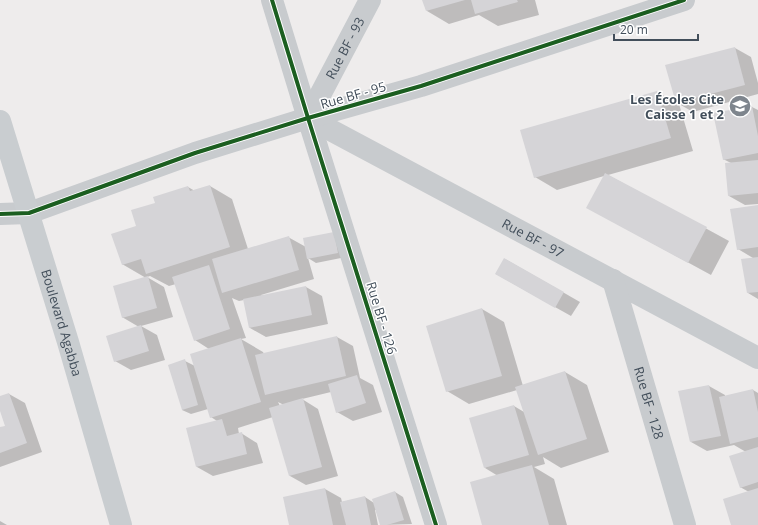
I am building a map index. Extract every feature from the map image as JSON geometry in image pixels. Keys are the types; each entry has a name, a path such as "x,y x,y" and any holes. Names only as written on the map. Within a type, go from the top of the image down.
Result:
{"main road":[{"name":"Boulevard Agabba","path":"0,121 68,342 121,525"}],"street":[{"name":"Rue BF - 126","path":"272,0 436,525"},
{"name":"Rue BF - 93","path":"308,118 370,0"},
{"name":"Rue BF - 95","path":"0,214 29,213 195,153 308,118 421,86 684,0"},
{"name":"Rue BF - 97","path":"308,118 758,358"},
{"name":"Rue BF - 128","path":"613,280 685,525"}],"building":[{"path":"422,0 465,0 426,11"},
{"path":"471,0 517,0 518,2 475,14"},
{"path":"735,47 745,85 676,103 665,65"},
{"path":"657,91 671,138 534,178 520,130"},
{"path":"752,106 758,136 758,153 723,160 713,113"},
{"path":"758,160 758,193 728,196 725,163"},
{"path":"605,173 707,227 688,263 586,208"},
{"path":"210,185 230,247 146,274 141,259 122,265 111,234 136,226 131,210 155,203 153,197 188,186 190,191"},
{"path":"758,205 758,247 737,250 730,209"},
{"path":"334,232 338,253 307,259 303,238"},
{"path":"289,236 299,270 222,293 212,259"},
{"path":"758,257 758,292 747,293 741,259"},
{"path":"504,258 564,292 555,308 495,274"},
{"path":"209,265 230,329 194,341 172,277"},
{"path":"148,276 157,308 122,318 113,286"},
{"path":"306,286 312,315 249,328 243,299"},
{"path":"482,308 502,376 446,392 426,326"},
{"path":"141,325 149,351 114,362 106,336"},
{"path":"337,336 346,376 265,395 255,355"},
{"path":"241,338 261,402 210,418 190,354"},
{"path":"185,359 198,405 182,410 168,365"},
{"path":"565,371 587,439 538,455 515,387"},
{"path":"357,375 366,403 336,413 328,384"},
{"path":"709,385 721,436 690,442 678,391"},
{"path":"753,389 758,412 758,437 730,444 719,397"},
{"path":"9,393 27,443 0,453 0,427 5,426 0,411 0,396"},
{"path":"303,398 322,467 289,476 269,408"},
{"path":"514,405 529,455 484,468 469,418"},
{"path":"222,419 227,436 242,432 247,454 196,467 186,428"},
{"path":"758,447 758,482 740,488 729,456"},
{"path":"532,465 549,525 482,525 470,482"},
{"path":"325,488 333,525 289,525 283,497"},
{"path":"758,488 758,525 731,525 723,499"},
{"path":"395,491 404,520 387,525 380,525 372,499"},
{"path":"365,496 371,525 346,525 340,502"}],"cycle path":[{"path":"272,0 436,525"},
{"path":"0,214 29,213 195,153 308,118 421,86 684,0"}],"place":[{"name":"Les Écoles Cite Caisse 1 et 2","path":"740,106"}]}
